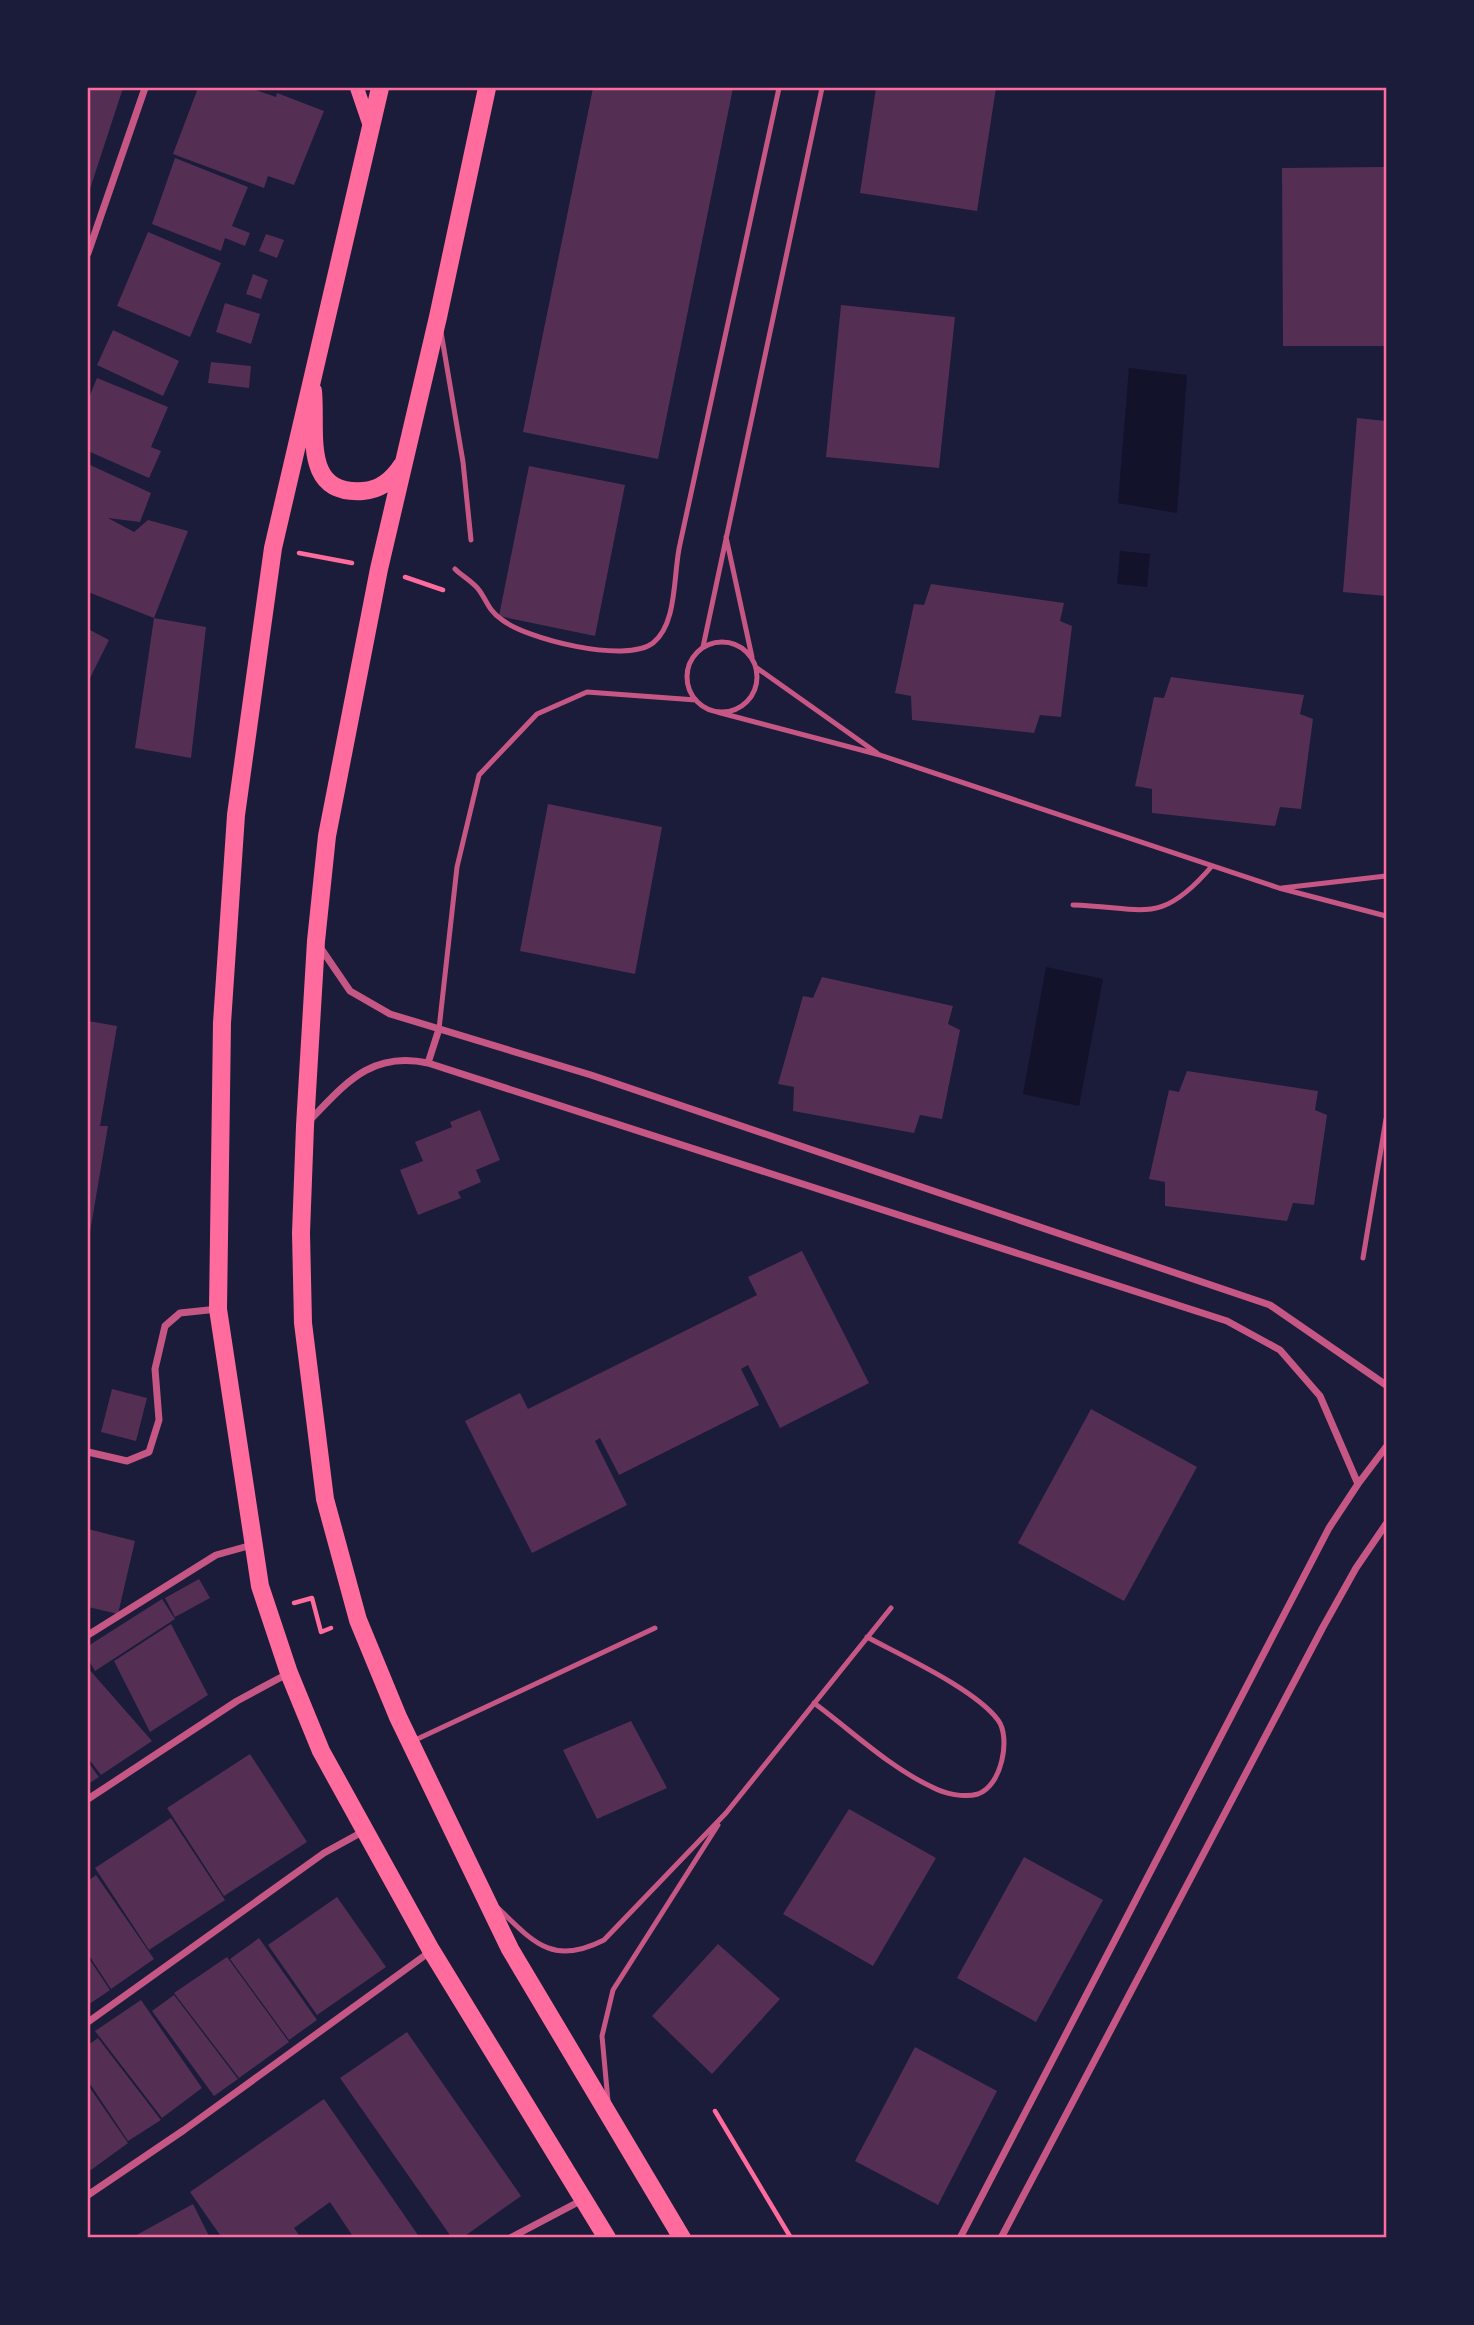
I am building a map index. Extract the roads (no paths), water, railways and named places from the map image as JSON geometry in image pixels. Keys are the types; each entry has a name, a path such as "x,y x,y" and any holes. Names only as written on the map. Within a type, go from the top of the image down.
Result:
{"main road":[{"path":"357,88 372,130"},
{"path":"380,88 273,548 236,815 222,1023 216,1224 218,1309 252,1545 267,1611 321,1751 432,1951 607,2238"},
{"path":"487,88 438,317 379,569 342,747 327,836 316,941 304,1126 301,1233 303,1323 325,1499 358,1619 410,1742 510,1949 682,2238"},
{"path":"312,374 316,419 314,456 325,481 338,489 363,491 381,487 398,471 406,457"}],"street":[{"path":"88,253 145,88"},
{"path":"316,941 350,991 390,1014 591,1075 1270,1306 1387,1385"},
{"path":"428,1063 439,1029"},
{"path":"304,1126 348,1081 372,1065 410,1059 1227,1321 1280,1350 1320,1396 1358,1484"},
{"path":"88,1452 127,1461 149,1452 159,1420 155,1369 165,1326 180,1313 218,1309"},
{"path":"960,2238 1329,1528 1387,1447"},
{"path":"1001,2238 1323,1626 1356,1568 1387,1524"},
{"path":"88,1635 216,1555 252,1545"},
{"path":"88,1799 237,1701 289,1673"},
{"path":"88,2022 324,1853 364,1831"},
{"path":"88,2194 184,2130 432,1951"},
{"path":"510,2238 585,2199"}],"lane":[{"path":"455,569 478,590 487,607 502,621 518,630 576,646 617,652 646,647 666,627 679,546 779,88"},
{"path":"704,647 725,534 822,88"},
{"path":"438,317 450,376 471,540"},
{"path":"717,712 729,711 749,700 758,680 725,534"},
{"path":"752,658 736,643 725,641 704,647 694,654 687,677 696,700 705,708 717,712 880,755 1279,888 1387,916"},
{"path":"757,668 880,755"},
{"path":"439,1029 457,867 479,775 537,714 587,692 696,700"},
{"path":"1073,905 1148,912 1170,906 1190,891 1212,866"},
{"path":"1279,888 1387,876"},
{"path":"1363,1258 1387,1119"},
{"path":"483,1894 540,1947 561,1953 586,1949 604,1940 726,1813 891,1608"},
{"path":"410,1742 655,1628"},
{"path":"814,1703 932,1787 964,1796 980,1794 988,1788 996,1777 1006,1732 997,1718 942,1677 867,1637"},
{"path":"610,2118 602,2036 612,1990 726,1813"}]}
